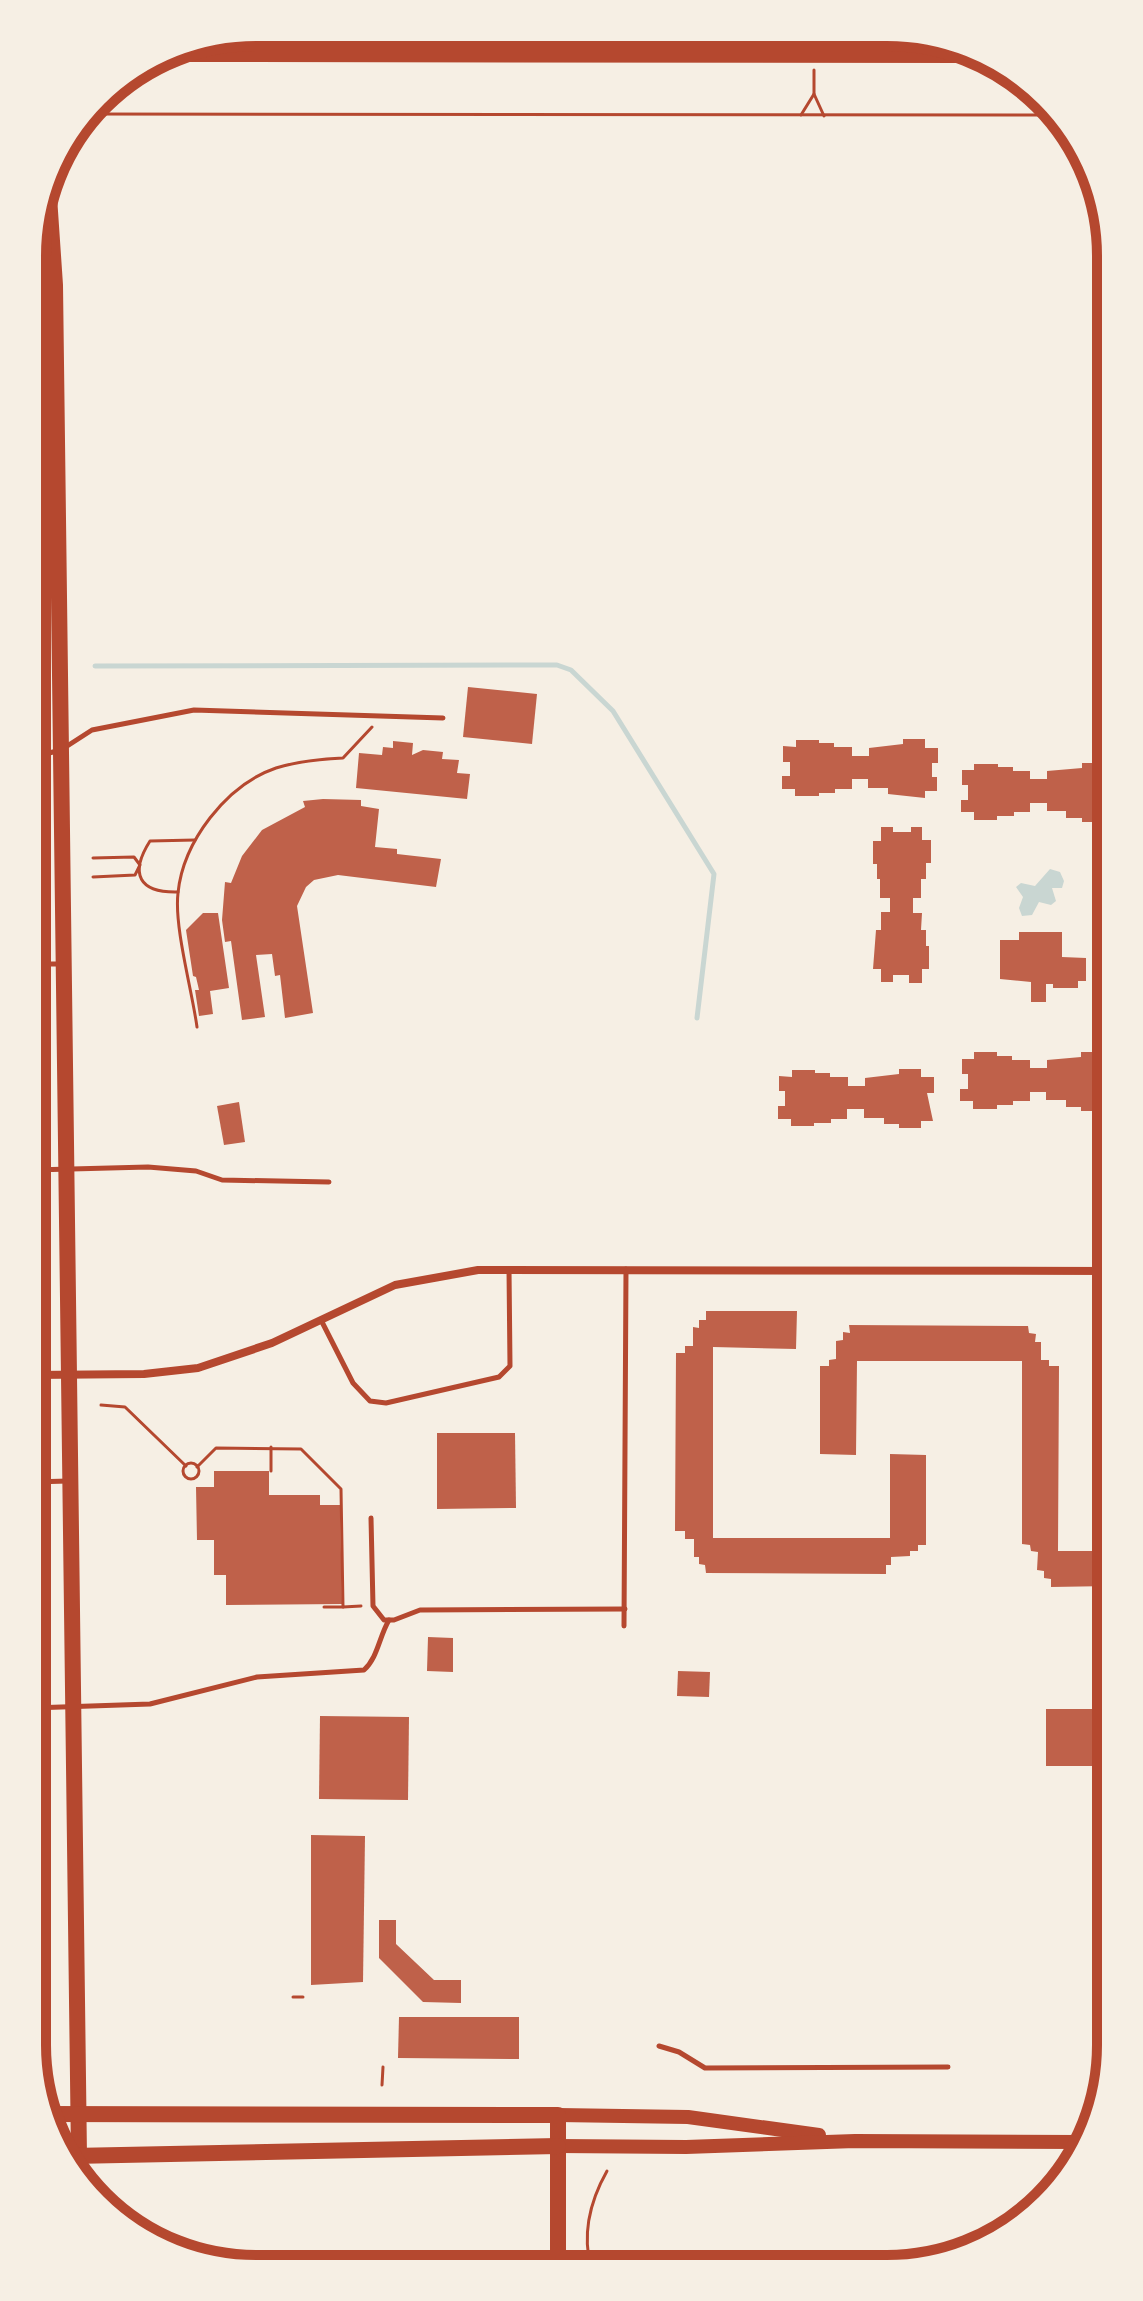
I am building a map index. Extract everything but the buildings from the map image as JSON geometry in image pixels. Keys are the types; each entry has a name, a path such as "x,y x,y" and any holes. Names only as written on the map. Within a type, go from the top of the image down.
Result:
{"main road":[{"path":"50,216 55,285 79,2114 75,2152"},
{"path":"58,2114 558,2115 558,2255"},
{"path":"78,2156 558,2146"}],"street":[{"path":"849,46 849,56"},
{"path":"196,55 950,56"},
{"path":"46,1375 144,1374 198,1368 272,1343 395,1285 447,1274 509,1269 626,1268 1097,1271"},
{"path":"558,2115 688,2117 855,2141"},
{"path":"558,2146 686,2147 855,2141 1073,2142"}],"lane":[{"path":"429,46 429,56"},
{"path":"46,754 61,750 92,730 194,710 443,718"},
{"path":"46,964 63,964"},
{"path":"46,1169 148,1167 196,1171 222,1180 329,1182"},
{"path":"624,1626 626,1268"},
{"path":"321,1319 353,1383 370,1401 386,1403 499,1377 510,1366 509,1269"},
{"path":"46,1482 69,1481"},
{"path":"371,1518 373,1606 378,1615 389,1620"},
{"path":"46,1707 150,1704 257,1677 364,1670 373,1662 380,1635 389,1620 420,1610 625,1609"},
{"path":"659,2046 679,2052 705,2068 948,2067"}],"path":[{"path":"814,63 814,94 824,116"},
{"path":"801,116 814,94"},
{"path":"102,114 1042,115"},
{"path":"197,1027 177,912 187,853 234,794 265,774 312,759 343,758 381,716"},
{"path":"93,877 135,875 150,841 195,840"},
{"path":"93,858 134,857 140,865 146,887 156,893 178,892"},
{"path":"101,1405 125,1407 186,1466 197,1467"},
{"path":"271,1447 271,1471"},
{"path":"186,1466 184,1475 191,1479 197,1476 197,1467 216,1448 301,1449 341,1489 343,1607"},
{"path":"324,1607 373,1606"},
{"path":"293,1997 303,1997"},
{"path":"382,2085 383,2067"},
{"path":"588,2255 588,2220 598,2187 607,2171"}],"shaded area":[{"path":"1050,869 1060,872 1064,881 1062,888 1052,888 1056,901 1051,905 1039,902 1032,915 1022,916 1019,908 1023,897 1016,887 1021,883 1035,886"}],"waterway":[{"path":"95,666 557,665 571,670 613,711 714,874 697,1018"}]}
